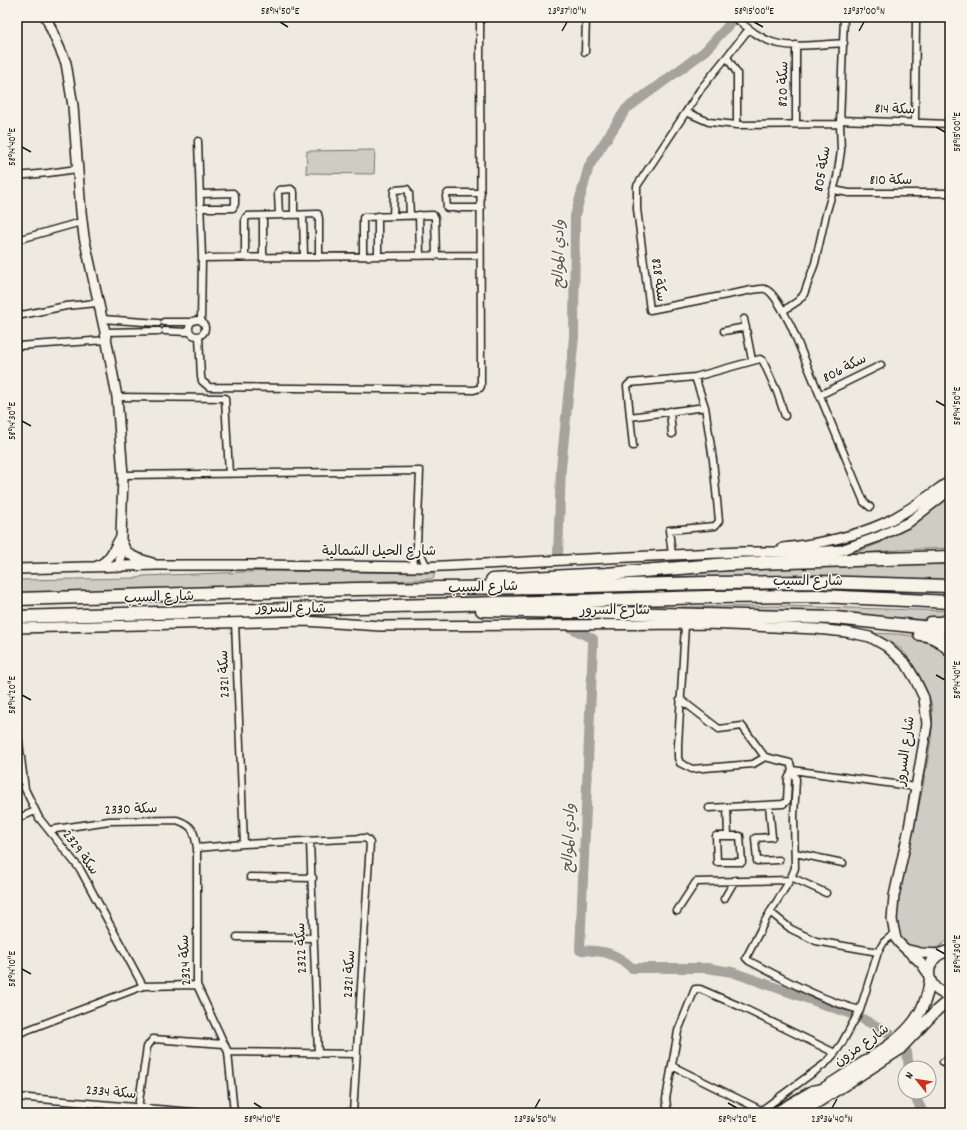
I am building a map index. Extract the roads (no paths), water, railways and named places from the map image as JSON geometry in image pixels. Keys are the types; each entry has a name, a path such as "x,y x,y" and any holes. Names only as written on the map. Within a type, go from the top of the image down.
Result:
{"highway":[{"path":"889,559 907,554 950,553"},
{"path":"355,590 390,584 606,574 729,564 950,557"},
{"path":"902,559 920,562 944,562 950,565"},
{"name":"شارع السيب","path":"17,599 355,590 816,582 950,586"},
{"name":"شارع السيب","path":"17,618 707,597 804,596 950,602"},
{"path":"411,605 492,611 834,618 950,630"},
{"path":"834,618 856,625 929,635 943,642 950,650"},
{"path":"878,622 897,621 943,623 950,619"}],"main road":[{"path":"944,952 950,944"},
{"name":"شارع مزون","path":"784,1113 889,1046 905,1032 916,1019 928,993 932,963 944,952"},
{"path":"930,977 937,990 950,995"},
{"name":"شارع مزون","path":"801,1113 899,1050 937,1010 950,1000"}],"street":[{"path":"46,17 66,63 73,106 81,222 97,303 106,336 117,397 123,475 120,567"},
{"path":"199,336 201,377 202,381 210,386 476,390 480,388 480,17"},
{"path":"586,17 586,52"},
{"path":"734,17 768,41 777,44 796,45 844,43"},
{"name":"سكة 805","path":"783,311 798,301 804,294 815,263 826,214 837,177 840,151 844,17"},
{"path":"915,122 916,17"},
{"path":"749,29 697,94 686,112 709,122 737,125 840,122"},
{"name":"سكة 820","path":"796,45 796,124"},
{"path":"727,57 737,73 737,125"},
{"name":"سكة 828","path":"686,112 637,186 637,209 650,310 763,289 772,294 783,311 864,502 870,507"},
{"name":"سكة 814","path":"840,122 915,122 950,124"},
{"path":"198,141 202,258 201,320 205,325 203,333 199,336"},
{"path":"17,176 77,168"},
{"path":"279,215 279,190 291,189 294,192 294,215"},
{"path":"393,216 394,191 407,189 409,193 410,215"},
{"name":"سكة 810","path":"834,190 849,193 949,193"},
{"path":"200,194 233,193 235,196 235,204 233,208 200,208"},
{"path":"480,208 447,208 446,196 448,193 481,193"},
{"path":"245,257 245,219 248,216 318,214 319,257"},
{"path":"303,215 304,257"},
{"path":"419,215 420,256"},
{"path":"363,256 364,216 433,215 435,216 436,256"},
{"path":"263,216 263,257"},
{"path":"378,216 378,256"},
{"path":"17,240 81,222"},
{"path":"202,258 480,255"},
{"path":"17,316 66,306 97,303"},
{"path":"744,318 752,360"},
{"path":"102,319 161,323 190,322 196,319 201,320"},
{"path":"189,332 188,327 190,322"},
{"path":"724,331 746,327"},
{"path":"17,346 162,331 189,332 193,335 199,336"},
{"path":"633,446 628,384 695,377 760,359 763,361 777,392 785,416"},
{"name":"سكة 806","path":"820,396 881,364"},
{"path":"672,555 669,530 715,526 719,521 713,460 705,407 695,377"},
{"path":"117,397 225,398 230,474"},
{"path":"630,417 705,407"},
{"path":"670,411 672,434"},
{"path":"123,475 420,471 417,546 412,567"},
{"name":"شارع الحيل الشمالية","path":"742,552 818,543 842,538 882,524 900,515 950,481"},
{"name":"شارع الحيل الشمالية","path":"17,569 157,565 427,567 742,552 810,552 841,550 878,537 909,522 950,490"},
{"path":"898,528 901,522 900,515"},
{"path":"120,537 126,552 131,556 157,565"},
{"path":"92,568 106,562 112,554 120,537"},
{"path":"417,546 427,567"},
{"name":"شارع السرور","path":"17,628 304,621 381,626 685,624 801,628 846,632 870,637 886,646 906,664 924,698 928,724 909,828 894,896 892,920 896,938 905,949 921,963 930,977"},
{"name":"سكة 2321","path":"235,622 244,844"},
{"path":"685,624 680,699 678,758 680,763 685,767 692,769 753,764 765,757"},
{"path":"680,699 720,729 742,726 765,757 790,763 796,780 794,817 795,868 791,878 770,912 746,958 793,984 846,1006 860,1010"},
{"name":"سكة 2329","path":"17,727 19,762 25,789 35,811 80,869 143,986"},
{"path":"792,770 916,787"},
{"path":"709,808 782,804 787,801 788,779 792,770"},
{"path":"769,805 772,837 755,838 757,861 779,860"},
{"path":"727,807 728,836"},
{"path":"17,819 35,811"},
{"name":"سكة 2330","path":"49,830 109,821 177,820 188,824 195,833 197,848"},
{"path":"716,836 728,836 740,836 742,862 717,862 716,836"},
{"name":"سكة 2321","path":"310,841 365,838 370,843 353,1113"},
{"path":"197,848 310,841"},
{"name":"سكة 2322","path":"310,841 313,878 318,1054"},
{"name":"سكة 2324","path":"197,848 197,985 228,1052 234,1113"},
{"path":"795,853 843,863"},
{"path":"250,877 313,878"},
{"path":"677,911 696,882 791,878 826,893"},
{"path":"724,899 735,880"},
{"path":"770,912 791,929 816,941 878,952"},
{"path":"672,1066 764,1112 826,1063 835,1053 860,1010 878,952 884,942 895,933"},
{"path":"237,937 314,938"},
{"path":"905,949 921,953 944,952"},
{"path":"17,1034 143,986 197,985"},
{"path":"668,1113 666,1099 678,1031 695,989 697,988 739,1006 835,1053"},
{"path":"138,1108 147,1046 151,1040 224,1044"},
{"path":"228,1052 357,1054"},
{"path":"944,1062 950,1066"},
{"path":"771,1113 812,1089 826,1087"},
{"name":"سكة 2334","path":"17,1097 204,1113"}],"waterway":[{"name":"وادي الموالح","path":"558,556 561,468 574,337 575,216 589,166 626,109 704,52 736,17"},
{"name":"وادي الموالح","path":"554,619 593,639 593,641"},
{"name":"وادي الموالح","path":"593,644 580,950 608,953 620,959 632,968 660,968"},
{"name":"وادي الموالح","path":"663,968 707,968 732,972 857,1016 891,1034"},
{"name":"وادي الموالح","path":"907,1052 908,1060"},
{"name":"وادي الموالح","path":"917,1100 923,1113"}]}
